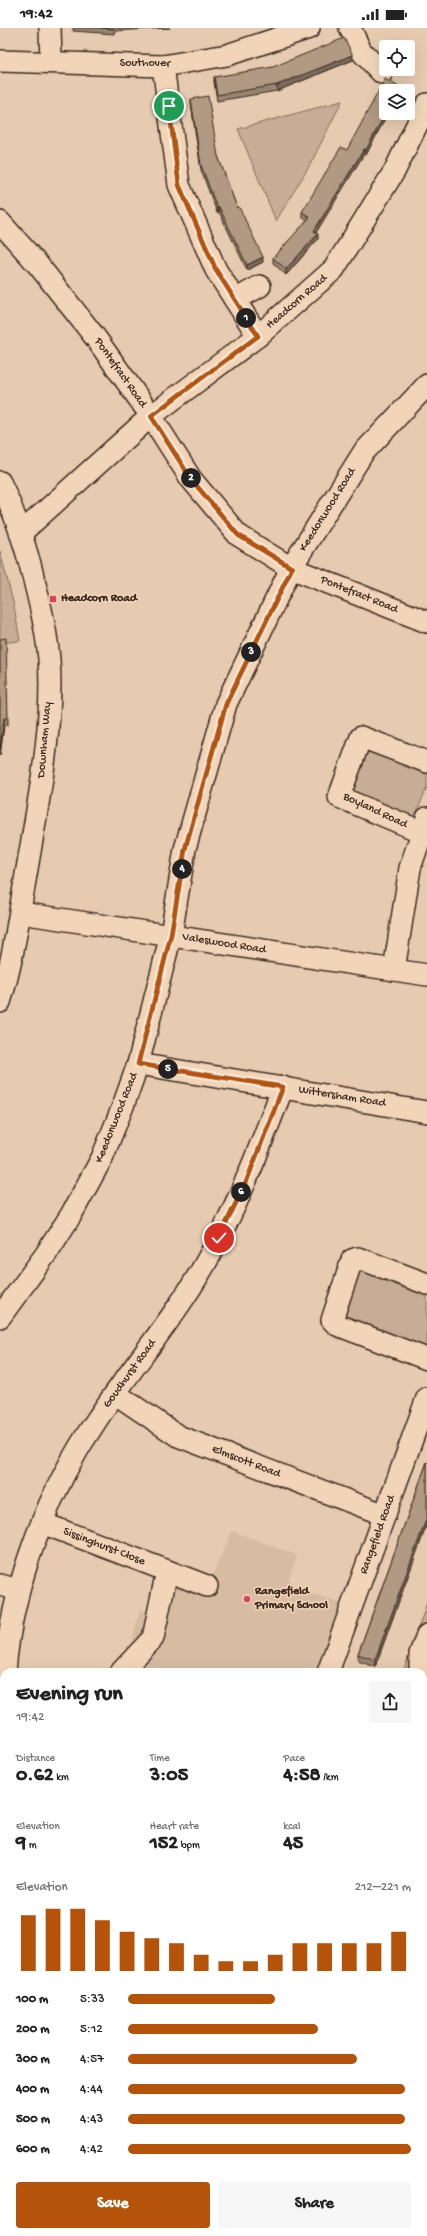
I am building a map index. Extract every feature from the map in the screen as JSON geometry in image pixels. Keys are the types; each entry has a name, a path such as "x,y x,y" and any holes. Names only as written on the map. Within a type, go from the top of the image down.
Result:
{"street":[{"path":"50,28 51,62"},
{"name":"Southover","path":"0,62 51,62 163,66 227,56 309,28"},
{"path":"350,28 361,51 379,70"},
{"path":"163,66 179,185 216,270 245,290 258,336"},
{"name":"Headcorn Road","path":"21,533 151,416 258,336 334,269 395,170 427,104"},
{"name":"Pontefract Road","path":"0,222 39,266 95,337 151,416 191,479 238,535 292,568 427,622"},
{"name":"Keedonwood Road","path":"0,1317 46,1254 71,1215 102,1158 138,1064 171,935 185,849 226,704 292,568 363,452 427,385"},
{"name":"Downham Way","path":"0,482 21,533 42,611 49,659 49,700 40,793 21,913 8,978 0,1002"},
{"name":"Boyland Road","path":"394,970 406,889 424,825 338,796 361,737 427,762"},
{"name":"Valeswood Road","path":"21,913 427,975"},
{"name":"Wittersham Road","path":"138,1064 427,1112"},
{"name":"Goudhurst Road","path":"6,1668 11,1626 10,1587 66,1472 95,1422 171,1317 204,1265 247,1180 283,1087"},
{"path":"427,1284 358,1258 352,1260 332,1320 337,1325 427,1359"},
{"name":"Elmscott Road","path":"116,1394 178,1436 385,1515"},
{"name":"Rangefield Road","path":"329,1668 427,1398"},
{"name":"Sissinghurst Close","path":"42,1523 207,1586"},
{"path":"124,1668 153,1638 167,1571"},
{"path":"420,1668 420,1654 427,1635"}],"shaded area":[{"path":"342,101 310,165 276,221 238,129"},
{"path":"0,551 14,606 20,641 0,643"},
{"path":"373,750 427,770 427,787 413,822 357,796 352,786 366,753"},
{"path":"357,1264 427,1289 427,1352 339,1320"},
{"name":"Rangefield Primary School","path":"232,1531 297,1555 289,1579 296,1589 340,1603 316,1668 116,1668 130,1649 140,1609 159,1616 172,1589 176,1587 182,1587 204,1595"},
{"path":"427,1603 427,1668 404,1668"}],"building":[{"path":"344,38 353,55 277,85 217,95 214,77 273,67"},
{"path":"385,79 394,84 382,84"},
{"path":"379,90 379,120 382,120 366,150 364,149 314,231 318,234 286,269 273,258 310,217 302,212 341,147 347,150"},
{"path":"208,96 218,156 237,208 239,207 263,257 247,265 219,207 217,208 201,165 191,99"},
{"path":"6,638 8,718 4,718 0,749 0,639"},
{"path":"427,1462 427,1517 375,1660 358,1654"}],"place":[{"name":"Headcorn Road","path":"53,599"},
{"name":"Rangefield Primary School","path":"247,1599"}],"route":[{"path":"169,106 179,185 216,270 258,336 151,416 191,479 238,535 292,568 226,704 185,849 171,935 138,1064 283,1087 247,1180 219,1238"}]}
